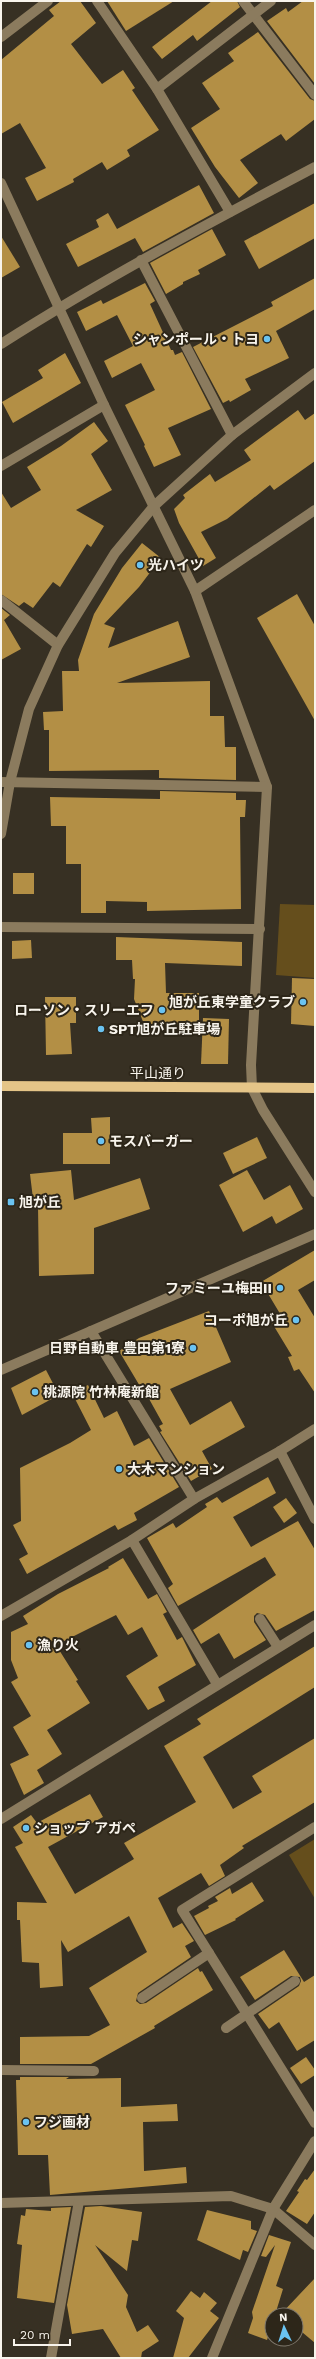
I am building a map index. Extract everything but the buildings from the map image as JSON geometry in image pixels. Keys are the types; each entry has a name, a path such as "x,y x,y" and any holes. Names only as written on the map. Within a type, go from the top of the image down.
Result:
{"main road":[{"name":"平山通り","path":"1,1086 315,1088"}],"street":[{"path":"1,37 48,1"},
{"path":"97,1 157,89 230,212"},
{"path":"243,1 252,15 315,95"},
{"path":"157,89 271,1"},
{"path":"1,344 58,308 141,260 315,167"},
{"path":"1,183 104,405 195,591 267,787 251,1065 252,1088 263,1110 315,1192"},
{"path":"141,260 232,435"},
{"path":"1,834 5,782 29,708 58,645 115,553 154,506 232,435 315,373"},
{"path":"1,466 104,405"},
{"path":"195,591 315,510"},
{"path":"1,600 58,645"},
{"path":"5,782 267,787"},
{"path":"1,927 260,929"},
{"path":"1,1370 315,1234"},
{"path":"91,1331 194,1499"},
{"path":"1,1616 132,1540 194,1499 280,1451 315,1429"},
{"path":"280,1451 315,1519"},
{"path":"132,1540 217,1684"},
{"path":"260,1618 278,1647"},
{"path":"1,1819 217,1684 315,1625"},
{"path":"315,1827 182,1910 315,2123"},
{"path":"142,1998 209,1953"},
{"path":"226,2028 247,2012 295,1981"},
{"path":"1,2070 94,2070"},
{"path":"212,2358 273,2209 315,2141"},
{"path":"1,2203 231,2196 273,2209 315,2245"},
{"path":"51,2358 79,2201"}],"shaded area":[{"path":"280,904 315,905 315,978 276,975"},
{"path":"315,1839 315,1899 289,1855"}],"place":[{"name":"シャンポール・トヨ","path":"267,339"},
{"name":"光ハイツ","path":"140,565"},
{"name":"旭が丘東学童クラブ","path":"303,1002"},
{"name":"ローソン・スリーエフ","path":"162,1010"},
{"name":"SPT旭が丘駐車場","path":"101,1029"},
{"name":"モスバーガー","path":"101,1141"},
{"name":"旭が丘","path":"11,1202"},
{"name":"ファミーユ梅田II","path":"280,1288"},
{"name":"コーポ旭が丘","path":"296,1320"},
{"name":"日野自動車 豊田第1寮","path":"193,1348"},
{"name":"桃源院 竹林庵新館","path":"35,1392"},
{"name":"大木マンション","path":"119,1469"},
{"name":"漁り火","path":"29,1645"},
{"name":"ショップ アガペ","path":"26,1828"},
{"name":"フジ画材","path":"26,2122"}]}
